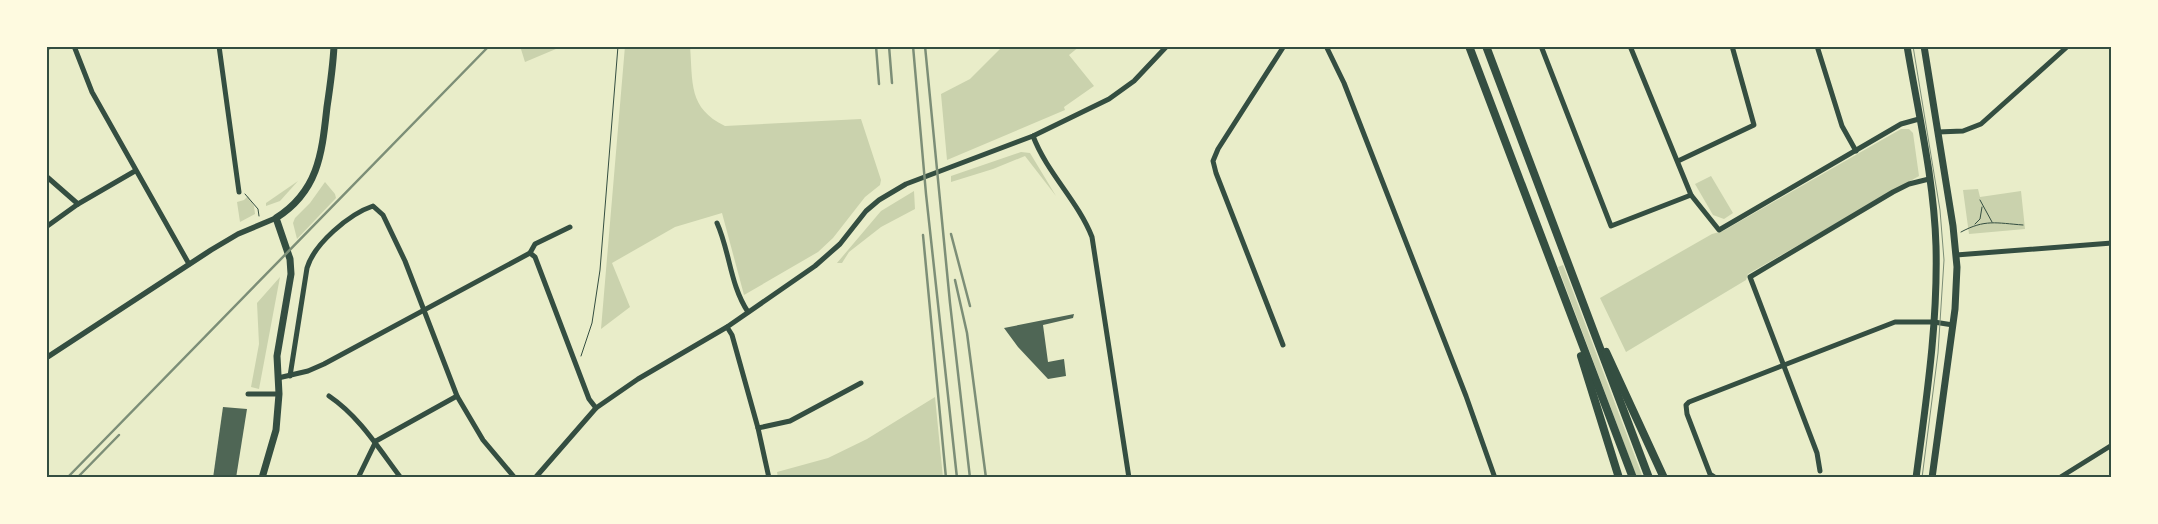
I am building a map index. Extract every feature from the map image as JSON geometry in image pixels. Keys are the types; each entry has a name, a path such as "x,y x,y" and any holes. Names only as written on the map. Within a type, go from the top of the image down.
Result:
{"highway":[{"path":"1469,46 1633,478"},
{"path":"1486,46 1649,478"},
{"path":"1582,303 1664,478"},
{"path":"1570,315 1619,478"}],"main road":[{"path":"262,478 274,439 279,394 279,341 292,269 276,218 303,193 318,167 323,148 334,46"},
{"path":"1907,46 1929,179 1936,246 1934,322 1916,478"},
{"path":"1924,46 1955,236 1956,255 1953,325 1932,478"}],"street":[{"path":"46,48 52,46"},
{"path":"74,46 92,92 189,264"},
{"path":"219,46 239,192"},
{"path":"535,478 596,408 638,378 727,327 825,259 879,200 906,184 1033,136 1109,99 1134,81 1167,46"},
{"path":"1283,345 1216,173 1214,158 1284,46"},
{"path":"1326,46 1344,83 1466,396 1495,478"},
{"path":"1541,46 1611,226 1691,195"},
{"path":"1630,46 1691,195 1719,230 1902,124 1919,119"},
{"path":"1678,161 1754,125 1732,46"},
{"path":"1817,46 1842,126 1856,151"},
{"path":"1938,132 1963,132 1981,124 2068,46"},
{"path":"1033,136 1043,157 1085,219 1092,238 1128,478"},
{"path":"46,227 78,204 135,171"},
{"path":"46,176 78,204"},
{"path":"1820,471 1817,453 1750,278 1756,272 1893,192 1909,184 1929,179"},
{"path":"290,376 307,268 311,255 357,212 373,206 383,215 405,261 457,396 483,440 515,478"},
{"path":"46,358 224,242 276,218"},
{"path":"717,223 723,237 738,298 748,312"},
{"path":"278,378 290,376 324,364 530,253 535,244 570,227"},
{"path":"1956,255 2112,243"},
{"path":"530,253 535,257 589,399 596,408"},
{"path":"1716,478 1710,474 1687,414 1686,405 1696,399 1895,322 1934,322 1953,325"},
{"path":"727,327 732,336 758,428 769,478"},
{"path":"758,428 790,421 861,383"},
{"path":"248,394 279,394"},
{"path":"330,396 341,404 376,441 380,450 401,478"},
{"path":"358,478 376,441 457,396"},
{"path":"2059,478 2112,445"}],"path":[{"path":"576,365 585,346 597,299 618,46"},
{"path":"239,192 248,194 258,209 262,224"},
{"path":"1980,200 1992,222"},
{"path":"1955,236 1980,219 1983,206"},
{"path":"1975,224 1992,222 2022,225"}],"green space":[{"path":"520,46 563,46 525,62"},
{"path":"625,46 690,46 693,83 698,103 713,119 725,126 861,119 881,180 880,185 865,197 833,238 818,252 744,295 722,213 675,227 612,263 630,307 601,329"},
{"path":"1003,46 1080,46 1069,55 1094,86 1064,107 1065,110 947,160 941,94 970,79"},
{"path":"1901,129 1909,129 1913,133 1919,176 1748,274 1746,280 1626,352 1600,298 1712,234 1723,231"},
{"path":"1021,152 1030,153 1056,196 1025,156 993,169 951,182 951,176"},
{"path":"1711,176 1733,213 1724,219 1713,215 1695,184"},
{"path":"298,181 280,201 266,206 266,203"},
{"path":"325,182 336,198 297,239 293,223 295,218 310,203"},
{"path":"1978,189 1980,197 2021,191 2025,229 1969,234 1963,190"},
{"path":"914,191 915,209 881,227 849,252 842,263 837,263 881,211"},
{"path":"248,196 254,206 255,214 240,222 237,202 244,200"},
{"path":"1563,265 1643,478 1637,478 1558,267"},
{"path":"280,277 259,389 251,387 259,344 257,303"},
{"path":"935,397 943,478 778,478 777,472 828,458 867,439"}],"building":[{"path":"1074,314 1073,318 1043,325 1048,362 1064,359 1066,376 1048,379 1018,347 1004,328"},
{"path":"223,407 247,409 236,478 213,478"}],"tram line":[{"path":"1913,46 1940,210 1944,260 1938,353 1922,478"}],"railway":[{"path":"67,478 489,46"},
{"path":"876,46 879,84"},
{"path":"889,46 892,83"},
{"path":"913,46 926,194 957,478"},
{"path":"925,46 950,303 970,478"},
{"path":"951,234 970,306"},
{"path":"923,235 946,478"},
{"path":"955,280 967,333 986,478"},
{"path":"77,478 119,435"}]}
